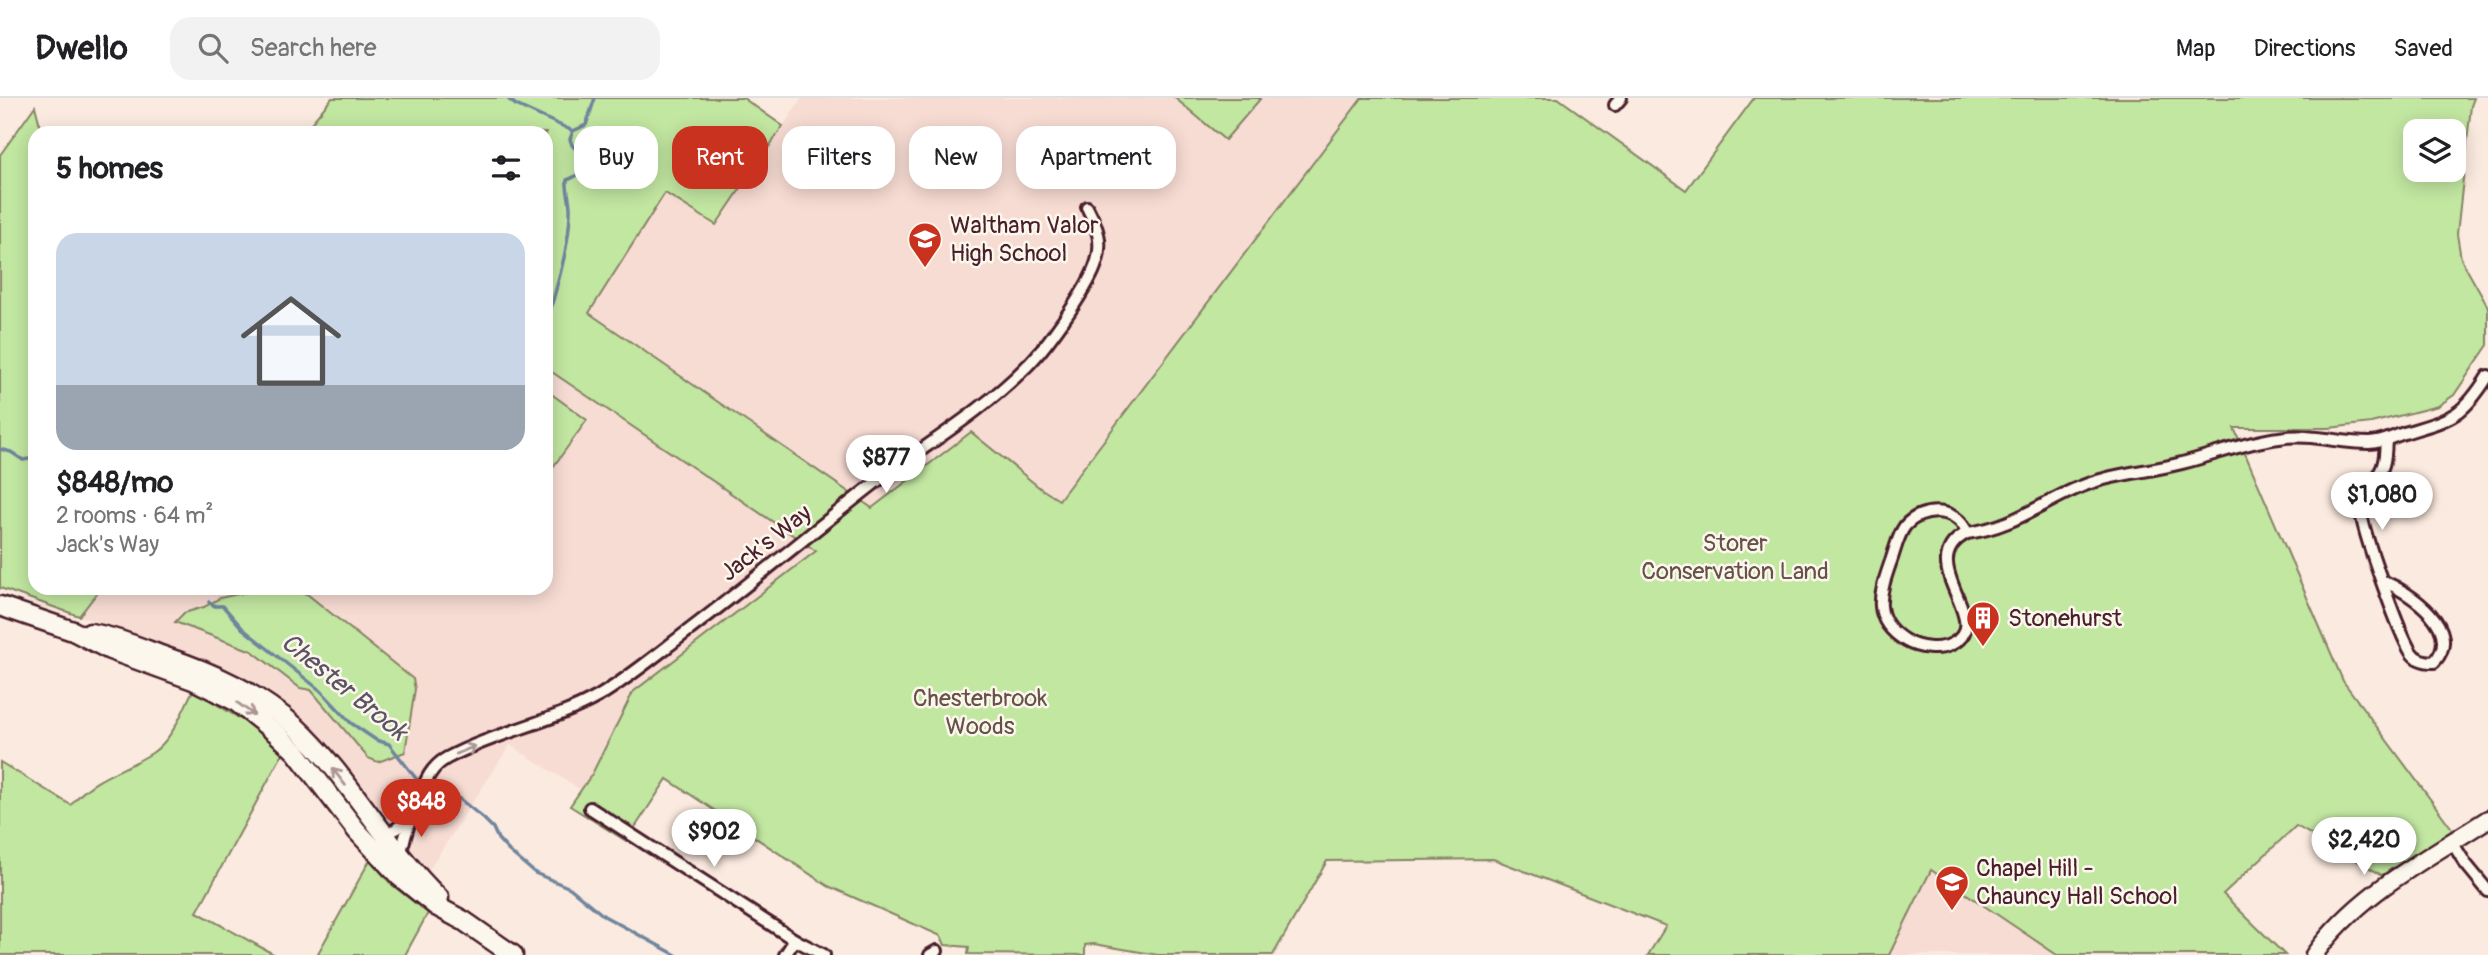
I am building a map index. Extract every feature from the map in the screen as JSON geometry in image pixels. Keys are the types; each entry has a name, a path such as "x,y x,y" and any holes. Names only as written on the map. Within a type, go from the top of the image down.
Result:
{"main road":[{"path":"0,606 73,631 114,639 173,659 206,671 253,695 311,743 433,893 464,921"},
{"path":"73,631 110,650 193,680 235,701 296,752 366,840 400,877 419,894 513,955"},
{"path":"2314,955 2337,925 2361,902 2488,820"}],"street":[{"name":"Jack's Way","path":"400,854 412,814 425,784 434,769 445,759 500,736 560,716 602,694 651,659 1022,371 1065,316 1095,269 1100,253 1100,239 1087,207"},
{"path":"1967,533 1964,523 1956,516 1946,513 1923,515 1904,527 1880,594 1880,606 1885,620 1895,633 1909,643 1925,647 1949,646 1958,641 1964,631 1963,607 1946,567 1951,545 1958,537 2008,524 2081,487 2103,479 2180,464 2242,446 2308,435 2369,443 2386,441 2458,414 2487,378"},
{"path":"2383,581 2407,594 2430,612 2439,624 2443,646 2440,656 2434,662 2418,659 2411,653 2383,581 2362,522 2361,509 2366,494 2382,468 2386,441"},
{"path":"590,808 795,940 824,955"},
{"name":"Jack's Way","path":"366,840 394,832 412,814"},
{"path":"2452,842 2488,891"},
{"path":"785,955 795,940"}],"shaded area":[{"name":"Waltham Valor High School","path":"802,98 1362,98 1059,500 1040,488 971,432 872,508 588,313 665,193 716,225 740,189 768,189 768,148 782,128 782,189 895,189 895,126 783,126"},
{"path":"553,373 817,551 633,692 592,774 581,790 510,745 428,871 329,751 285,708 263,691 228,670 199,657 79,616 96,595 553,595"},
{"name":"Chapel Hill - Chauncy Hall School","path":"1931,870 2057,955 1889,955"}],"green space":[{"name":"Storer Conservation Land","path":"332,98 743,98 783,126 768,148 768,126 672,126 672,189 740,189 716,225 665,193 589,313 872,508 971,432 1040,488 1059,500 1362,98 1558,98 1686,190 1754,98 2474,98 2466,152 2466,119 2403,119 2403,182 2463,182 2457,234 2461,259 2488,307 2488,345 2454,395 2438,406 2371,423 2329,428 2234,428 2343,681 2453,830 2382,875 2296,826 2223,894 2285,955 2057,955 1931,870 1889,955 1648,955 1666,926 1493,859 1327,861 1273,955 1158,955 1094,944 1085,945 1085,955 968,954 969,947 945,945 941,936 828,886 667,779 626,841 570,806 592,774 633,692 816,551 553,373 553,126 309,126"},
{"path":"1175,98 1261,98 1225,140"},
{"path":"35,106 40,126 28,126 28,595 96,595 79,616 0,588 0,155"},
{"path":"553,395 587,420 553,467"},
{"path":"234,595 308,595 413,679 415,689 405,752 378,762 368,758 311,690 300,688 252,651 175,622 184,613 204,607 220,598"},
{"path":"193,690 265,734 283,753 197,912 275,955 0,955 0,762 71,805 98,781 159,747 176,724"},
{"path":"370,860 391,884 428,913 405,955 317,955"}],"waterway":[{"path":"507,98 516,105 573,131"},
{"path":"553,300 569,227 567,180 580,172 584,158 570,139 573,131 586,125 595,98"},
{"name":"Chester Brook","path":"0,449 23,460 28,459"},
{"name":"Chester Brook","path":"209,602 215,606 223,606 243,629 321,691 351,723 376,740 389,744 418,781"},
{"name":"Chester Brook","path":"435,790 456,796 483,818 509,851 535,873 570,888 604,916 676,955"}],"place":[{"name":"Waltham Valor High School","path":"925,269"},
{"name":"Stonehurst","path":"1983,648"},
{"name":"Chapel Hill - Chauncy Hall School","path":"1952,912"}],"park label":[{"name":"Chesterbrook Woods","path":"980,712"}]}
